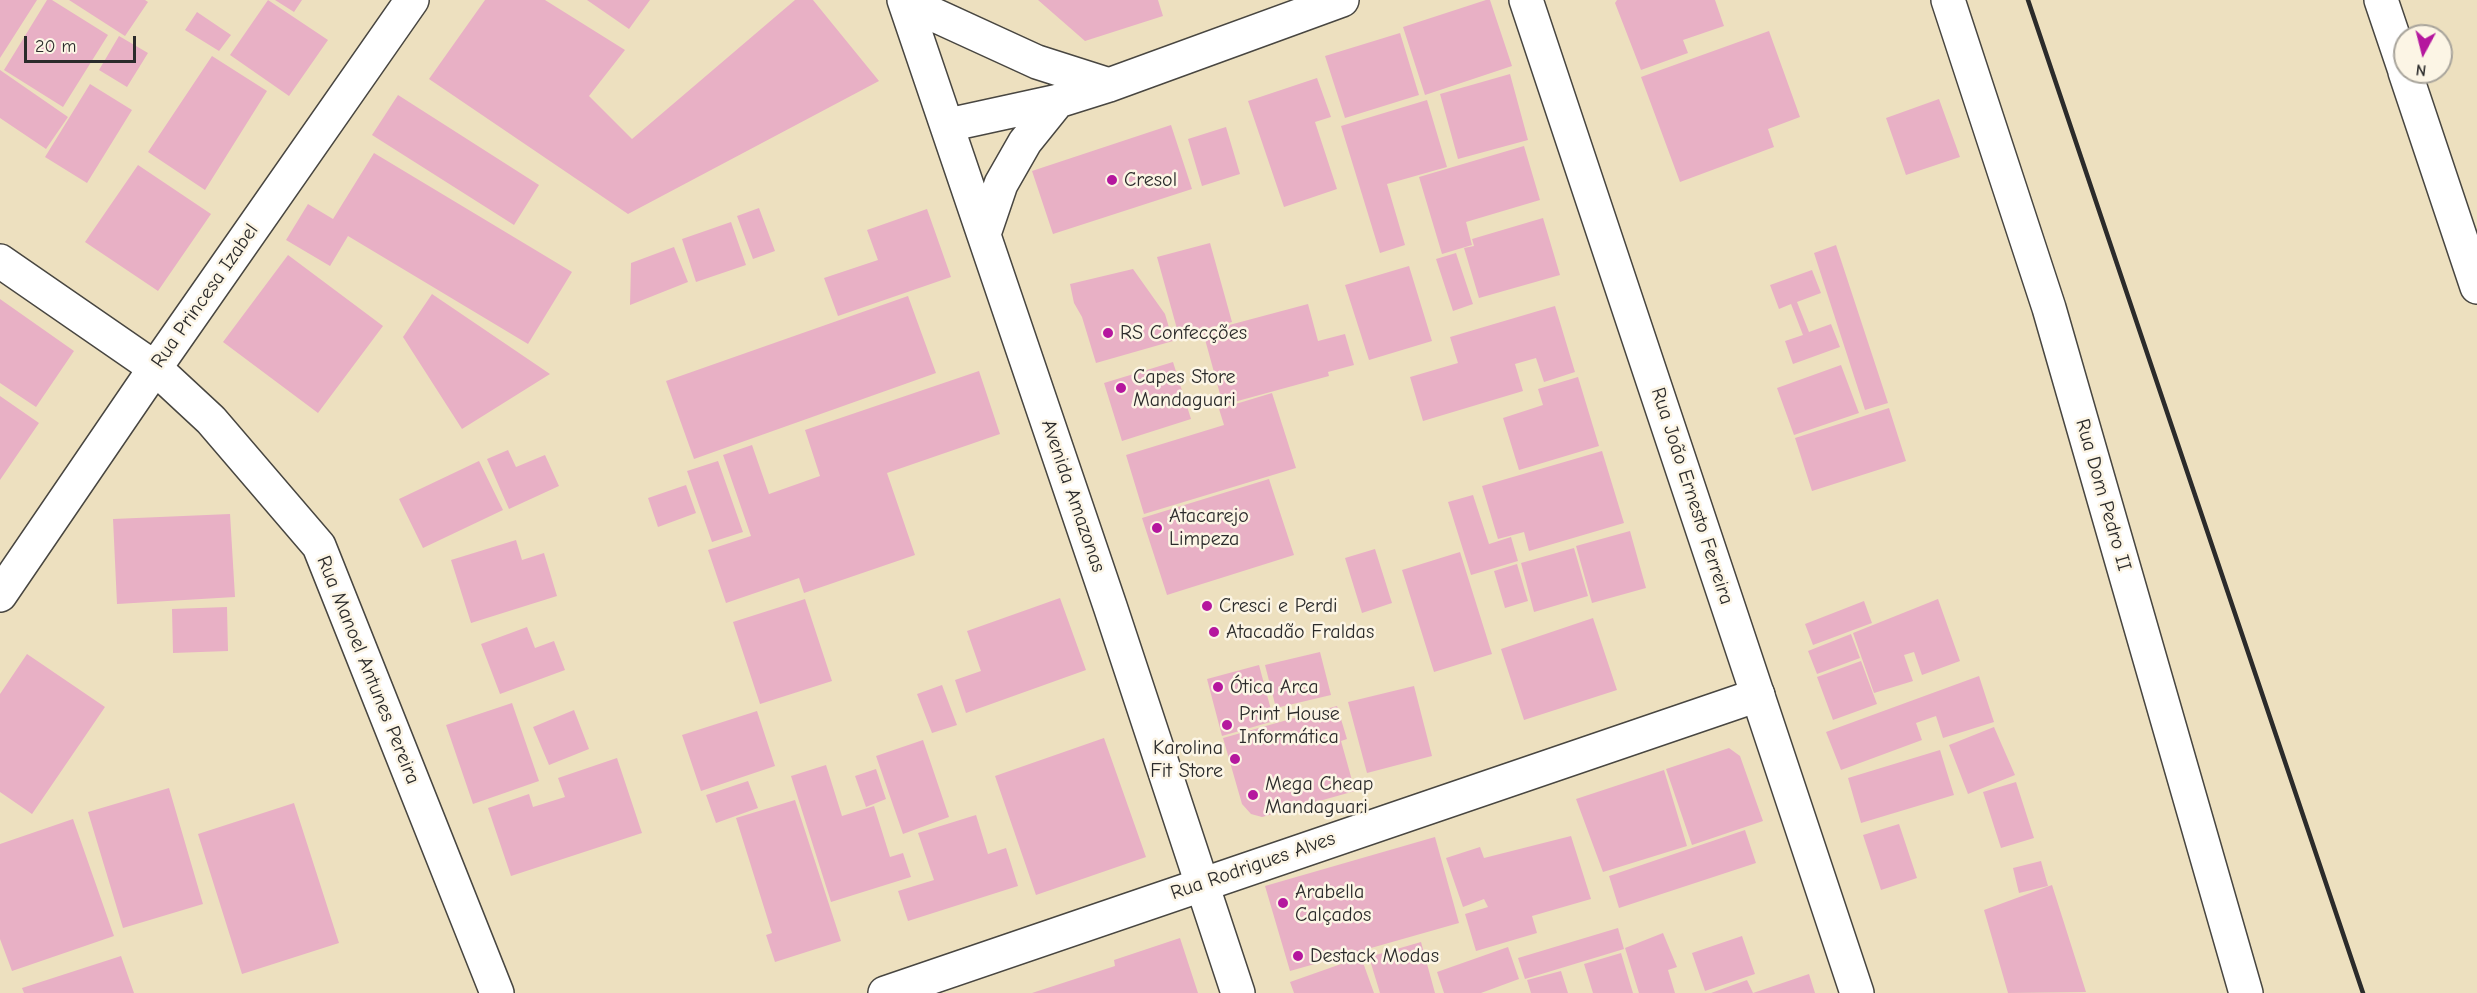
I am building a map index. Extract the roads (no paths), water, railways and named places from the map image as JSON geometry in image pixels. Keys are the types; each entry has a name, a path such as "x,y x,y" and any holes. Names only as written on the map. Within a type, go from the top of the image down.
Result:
{"street":[{"name":"Rua Princesa Izabel","path":"0,595 412,0"},
{"path":"948,125 1058,101 1109,85 1342,0"},
{"name":"Rua João Ernesto Ferreira","path":"1526,0 1857,993"},
{"name":"Rua Dom Pedro II","path":"1948,0 2049,308 2246,993"},
{"path":"2381,0 2393,36"},
{"path":"905,1 1037,62 1109,85"},
{"name":"Avenida Amazonas","path":"905,1 1238,993"},
{"path":"2409,84 2477,287"},
{"path":"984,234 1001,184 1025,142 1058,101"},
{"name":"Rua Manoel Antunes Pereira","path":"0,261 155,368 211,420 319,546 497,993"},
{"name":"Rua Rodrigues Alves","path":"885,993 1758,695"}],"railway":[{"path":"2028,0 2363,993"}],"place":[{"name":"Cresol","path":"1112,180"},
{"name":"RS Confecções","path":"1108,333"},
{"name":"Capes Store Mandaguari","path":"1121,388"},
{"name":"Atacarejo Limpeza","path":"1157,528"},
{"name":"Cresci e Perdi","path":"1207,606"},
{"name":"Atacadão Fraldas","path":"1214,632"},
{"name":"Ótica Arca","path":"1218,687"},
{"name":"Print House Informática","path":"1227,725"},
{"name":"Karolina Fit Store","path":"1235,759"},
{"name":"Mega Cheap Mandaguari","path":"1253,795"},
{"name":"Arabella Calçados","path":"1283,903"},
{"name":"Destack Modas","path":"1298,956"}]}
